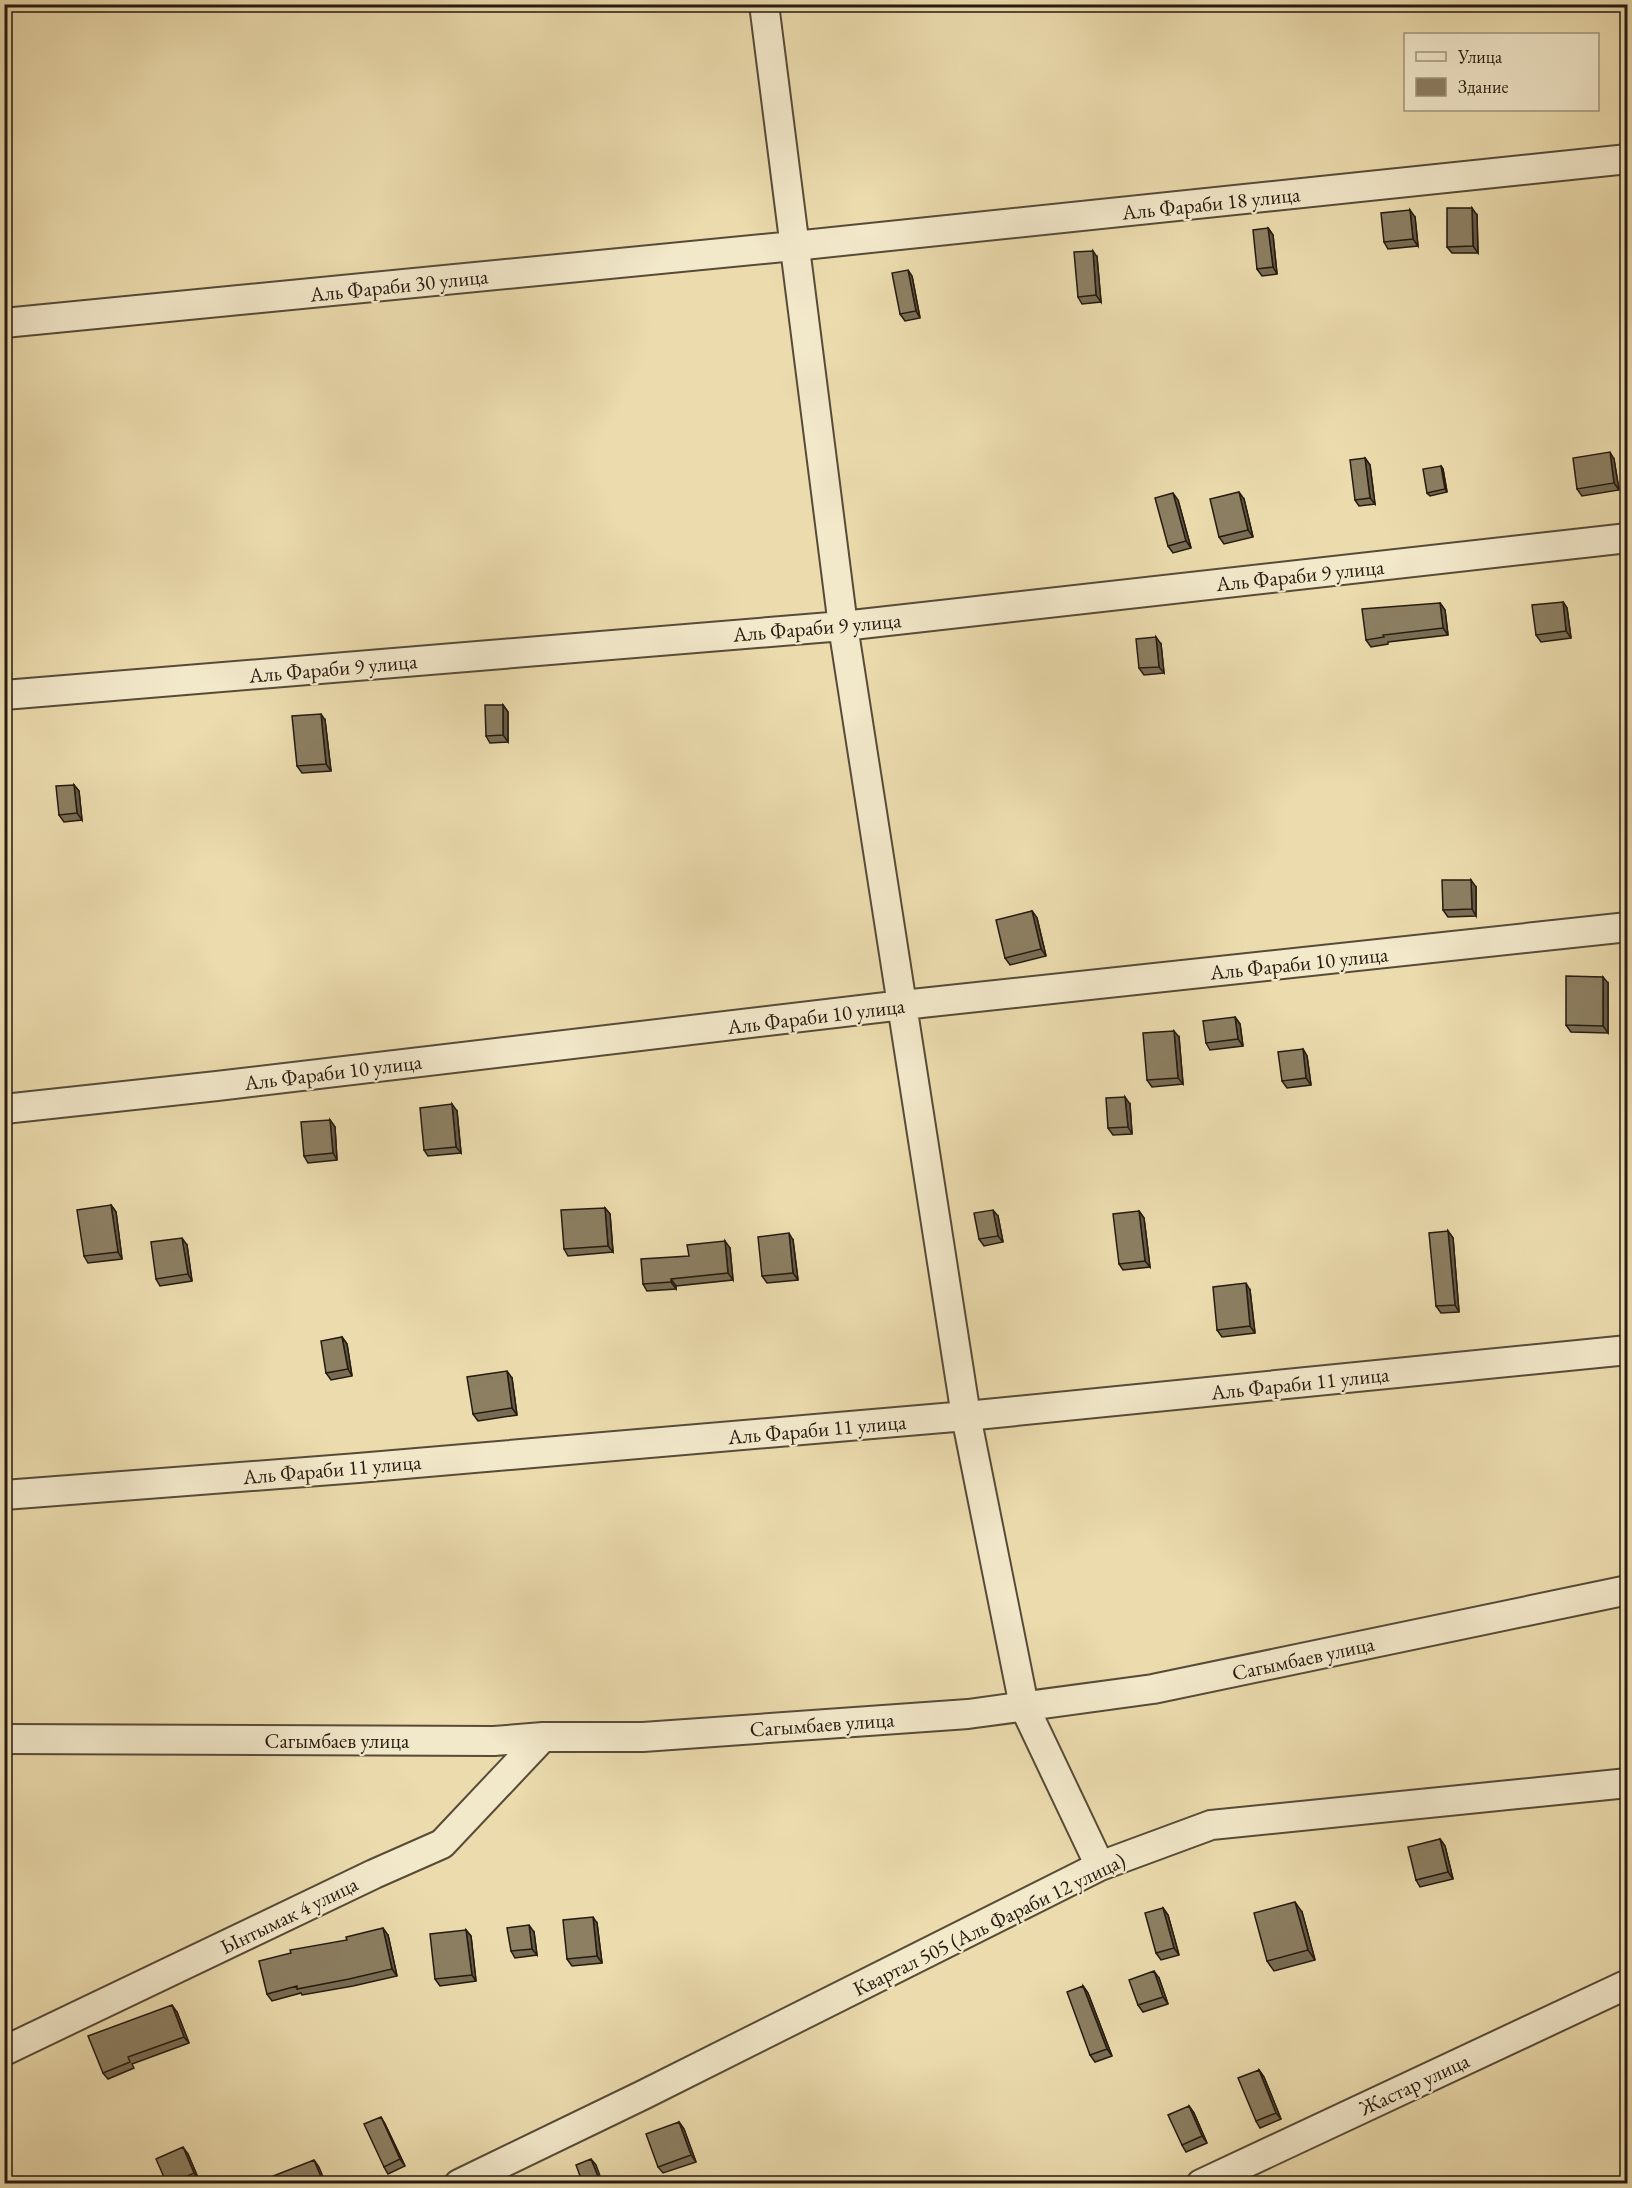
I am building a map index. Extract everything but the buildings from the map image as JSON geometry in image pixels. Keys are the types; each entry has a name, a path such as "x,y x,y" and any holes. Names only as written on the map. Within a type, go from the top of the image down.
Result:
{"street":[{"path":"764,4 843,626 966,1416 1024,1706 1100,1866"},
{"name":"Аль Фараби 18 улица","path":"794,246 1628,159"},
{"name":"Аль Фараби 30 улица","path":"4,323 794,246"},
{"name":"Аль Фараби 9 улица","path":"4,695 843,626 1628,538"},
{"name":"Аль Фараби 10 улица","path":"4,1109 903,1005 1628,927"},
{"name":"Аль Фараби 11 улица","path":"4,1495 358,1468 966,1416 1628,1350"},
{"name":"Сагымбаев улица","path":"4,1739 494,1741 543,1737 643,1737 968,1714 1153,1689 1628,1590"},
{"name":"Ынтымак 4 улица","path":"4,2051 374,1874 442,1844 543,1737"},
{"name":"Квартал 505 (Аль Фараби 12 улица)","path":"459,2184 653,2090 1100,1866 1211,1826 1628,1782"},
{"name":"Жастар улица","path":"1201,2184 1628,1984"}]}
